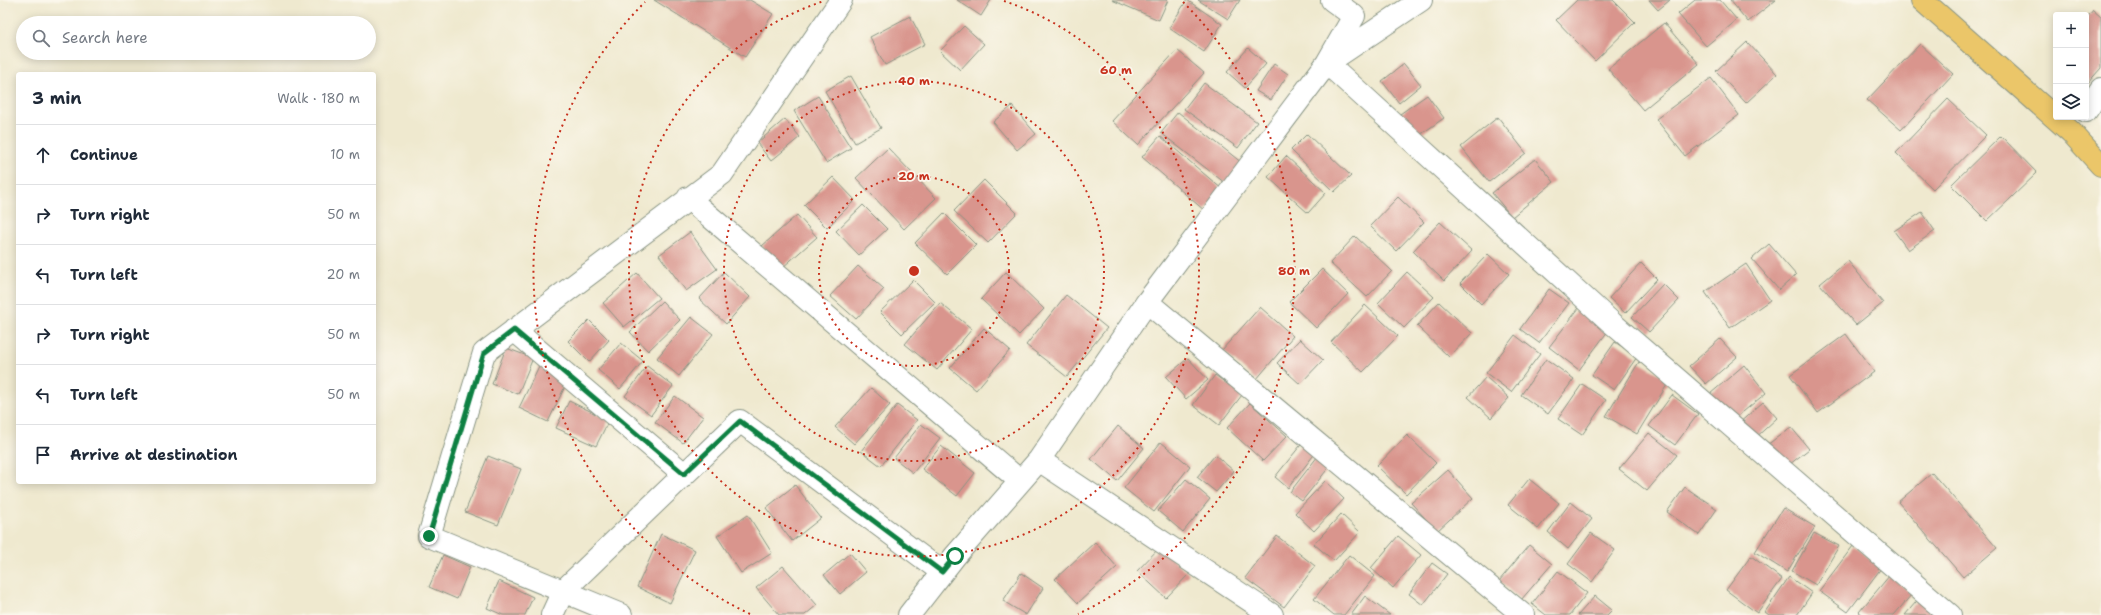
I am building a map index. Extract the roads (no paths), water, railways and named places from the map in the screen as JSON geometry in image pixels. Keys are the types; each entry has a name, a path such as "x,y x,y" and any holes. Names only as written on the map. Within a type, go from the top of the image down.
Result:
{"main road":[{"path":"1922,0 2076,124 2101,165"}],"street":[{"path":"621,615 429,536 484,353 688,198 722,174 841,0"},
{"path":"909,615 942,572 1039,460 1147,302 1327,63 1354,16 1332,0"},
{"path":"1327,63 1421,0"},
{"path":"1327,63 1612,323 1950,615"},
{"path":"2089,106 2101,89"},
{"path":"688,198 1020,481"},
{"path":"1147,302 1523,615"},
{"path":"514,330 684,474"},
{"path":"552,615 563,591 740,421 942,572"},
{"path":"1039,460 1272,615"}]}
